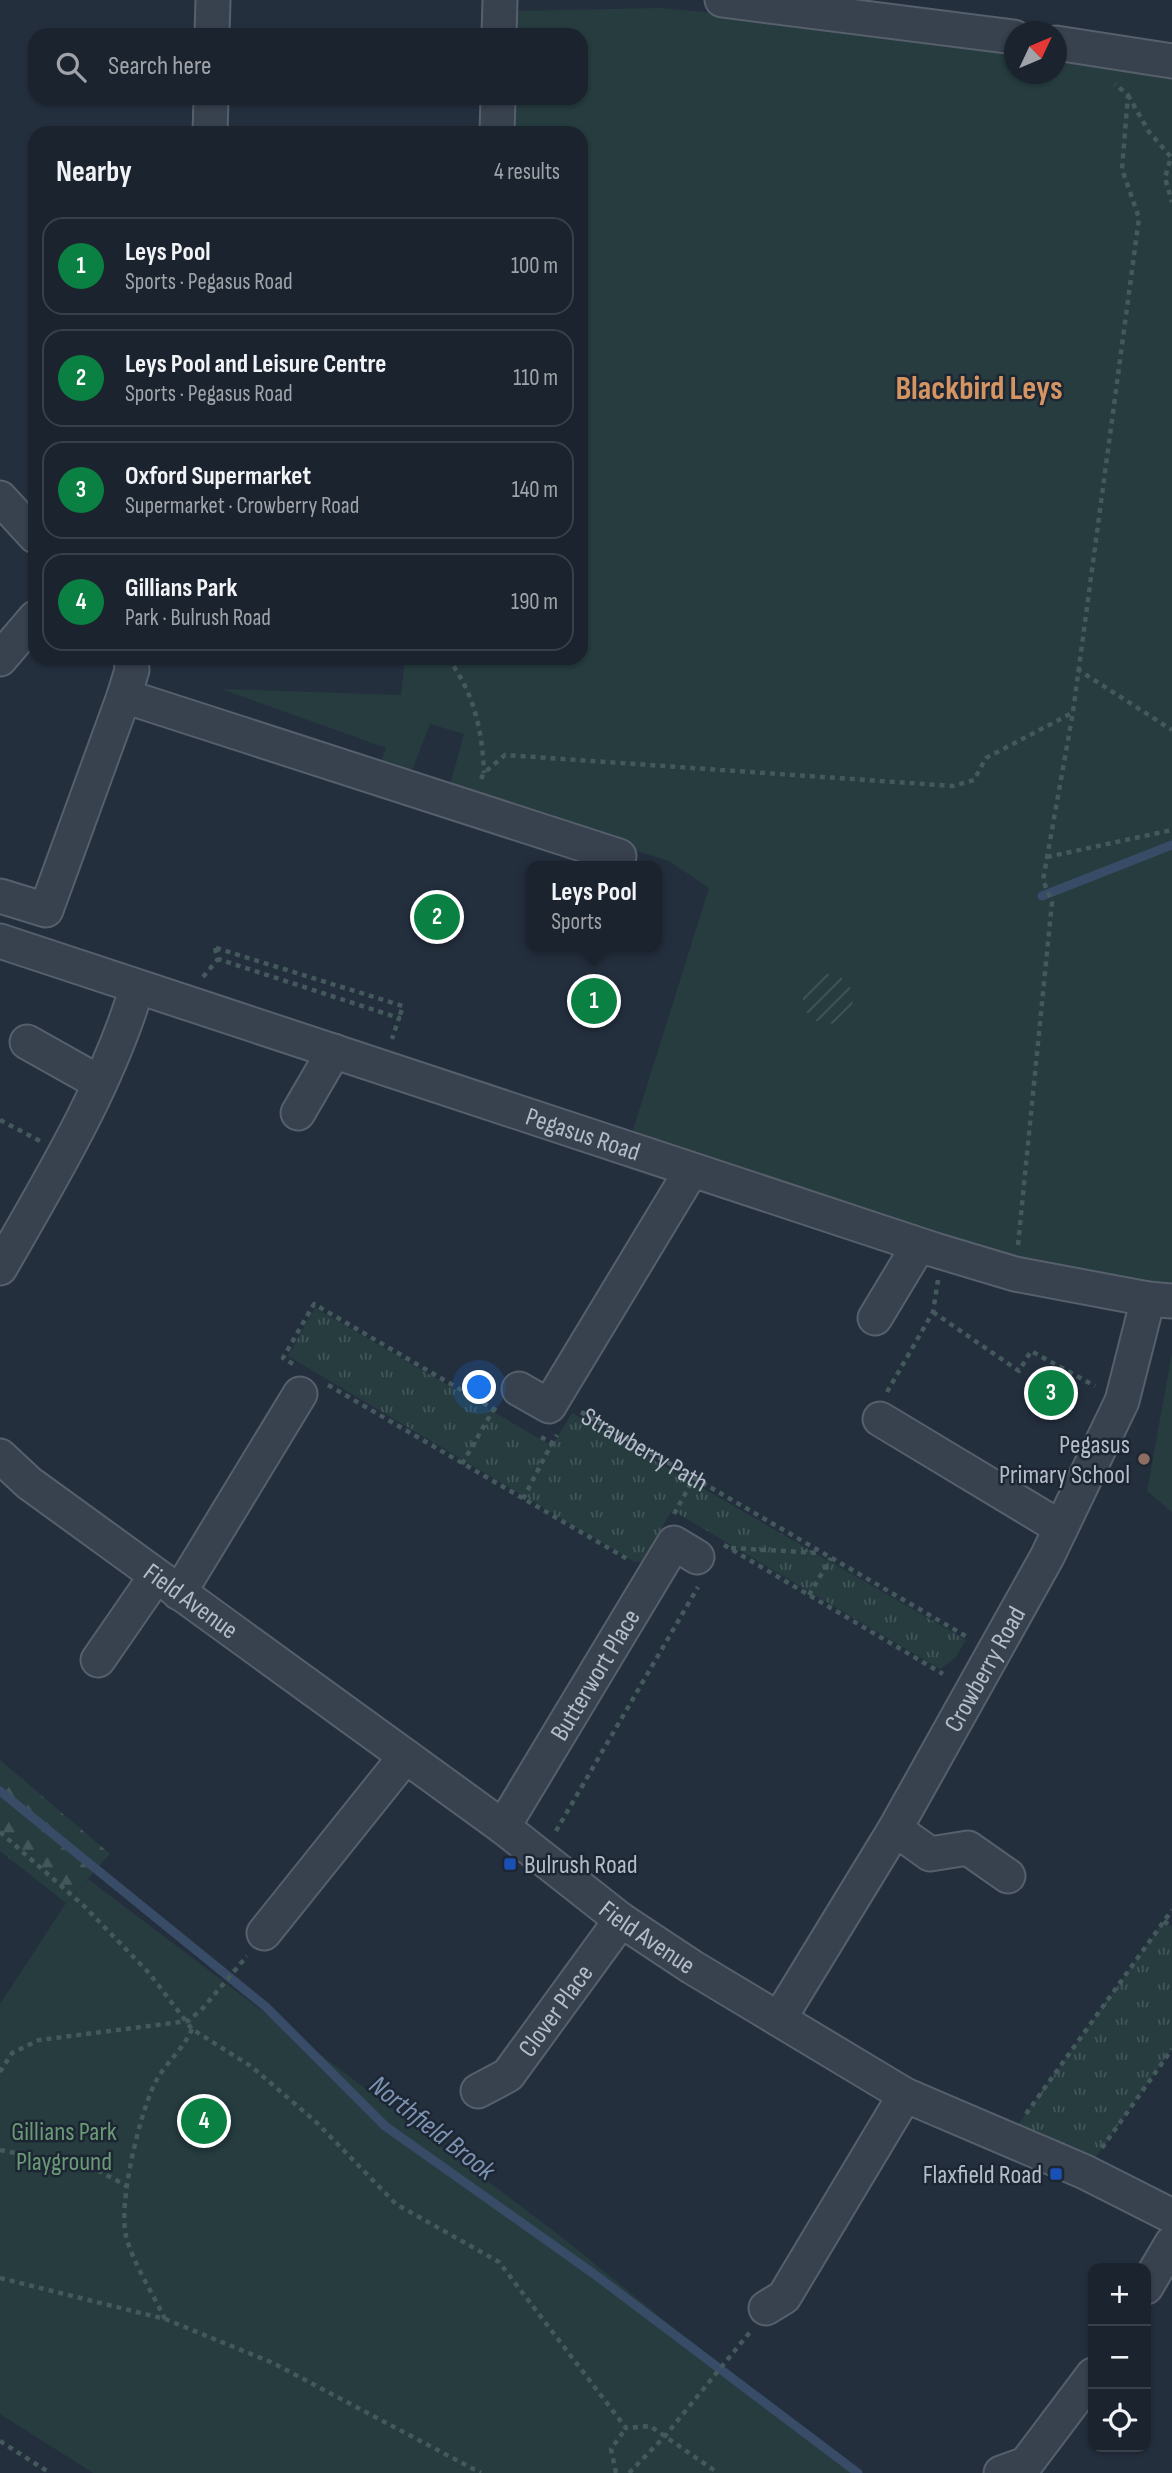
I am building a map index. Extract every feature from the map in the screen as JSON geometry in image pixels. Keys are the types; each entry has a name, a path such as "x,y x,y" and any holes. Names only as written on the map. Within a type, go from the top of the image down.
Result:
{"street":[{"path":"212,28 213,0"},
{"path":"499,28 500,0"},
{"path":"722,0 1004,36"},
{"path":"1067,44 1172,61"},
{"path":"210,126 211,105"},
{"path":"497,126 498,105"},
{"path":"0,498 28,528"},
{"path":"0,659 28,626"},
{"path":"0,896 46,910 124,696 131,665"},
{"path":"124,696 469,805 619,856"},
{"name":"Pegasus Road","path":"0,941 930,1248 1015,1274 1160,1300"},
{"path":"0,1268 100,1083 125,1026 137,987"},
{"path":"27,1042 100,1083"},
{"path":"298,1113 334,1051"},
{"name":"Strawberry Path","path":"511,1402 549,1406 691,1171"},
{"path":"874,1318 930,1248"},
{"name":"Crowberry Road","path":"779,2019 895,1829 1061,1528 1122,1401 1160,1300"},
{"path":"98,1660 168,1585 313,1389"},
{"path":"880,1419 1061,1528"},
{"name":"Field Avenue","path":"0,1456 29,1483 503,1827 621,1920 905,2095 1085,2172 1172,2216"},
{"name":"Butterwort Place","path":"503,1827 674,1543 714,1554"},
{"path":"264,1933 405,1757"},
{"path":"895,1829 930,1854 968,1848 1008,1876"},
{"name":"Clover Place","path":"478,2091 508,2075 621,1920"},
{"path":"766,2308 784,2297 905,2095"},
{"path":"1151,2279 1172,2243"},
{"path":"1001,2473 1026,2464 1088,2382"}],"path":[{"path":"1108,49 1105,75 1128,94 1149,132 1171,157 1164,178 1172,202"},
{"path":"1015,1274 1052,902 1043,880 1073,712 1139,218 1122,169 1128,94"},
{"path":"452,665 474,703 482,736 484,773"},
{"path":"1077,670 1172,730"},
{"path":"469,805 484,773 505,755 953,786 974,780 986,758 1073,712"},
{"path":"1046,857 1172,830"},
{"path":"383,1067 403,1006 215,948 218,959 399,1018"},
{"path":"0,1120 63,1153"},
{"path":"880,1419 874,1415 933,1312 930,1248"},
{"path":"511,1402 314,1304 283,1358 302,1369 313,1389 523,1499 630,1561"},
{"path":"933,1312 1018,1371 1031,1351 1122,1401"},
{"name":"Strawberry Path","path":"573,1408 993,1653"},
{"name":"Strawberry Path","path":"533,1433 552,1443 559,1431"},
{"path":"523,1499 552,1443"},
{"path":"674,1515 684,1521"},
{"path":"714,1554 821,1553"},
{"path":"714,1554 809,1595 943,1674"},
{"path":"549,1842 714,1554"},
{"path":"809,1595 831,1559"},
{"path":"0,1832 83,1906 158,1983 192,2029 252,2067 305,2113 396,2204 499,2262 626,2428"},
{"path":"1007,2140 1172,1910"},
{"path":"1164,1921 1172,1927"},
{"path":"0,2072 12,2053 38,2040 188,2021 203,2008 243,1961"},
{"path":"165,2319 126,2235 127,2186 139,2129 156,2082 184,2046 192,2029"},
{"path":"1085,2172 1172,2049"},
{"path":"0,2150 95,2169 127,2186"},
{"path":"0,2278 165,2319 273,2363 481,2473"},
{"path":"629,2473 709,2385 744,2341"},
{"path":"616,2473 611,2449 626,2428 650,2426 718,2473"},
{"path":"0,2441 50,2473"}],"green space":[{"path":"660,8 1004,39 1004,84 1067,84 1067,45 1172,61 1172,1301 691,1171 633,1130 709,888 669,861 458,795 450,785 464,734 430,724 413,768 404,775 379,768 386,748 221,689 401,695 404,665 588,665 588,126 509,126 511,105 588,105 588,28 516,28 517,11"},
{"path":"828,974 845,982 853,999 845,1016 828,1024 811,1016 803,999 811,982"},
{"path":"315,1308 552,1446 572,1413 966,1640 955,1658 940,1669 672,1510 642,1561 635,1562 288,1356"},
{"path":"1172,1353 1172,1512 1147,1491"},
{"path":"0,1760 110,1854 66,1903 0,1851"},
{"name":"Gillians Park Playground","path":"88,1879 563,2238 852,2473 93,2473 0,2414 0,2004 66,1903"},
{"path":"1164,1921 1172,1927 1172,2049 1085,2172 1007,2140"}],"waterway":[{"path":"1042,896 1172,845"},
{"name":"Northfield Brook","path":"0,1791 266,2007 385,2126 594,2274 858,2473"}],"place":[{"name":"Leys Pool and Leisure Centre","path":"437,917"},
{"name":"Leys Pool","path":"594,1001"},
{"name":"Oxford Supermarket","path":"1051,1393"},
{"name":"Pegasus Primary School","path":"1144,1459"},
{"name":"Bulrush Road","path":"510,1864"},
{"name":"Gillians Park","path":"204,2121"},
{"name":"Flaxfield Road","path":"1056,2174"}],"district":[{"name":"Blackbird Leys","path":"979,387"}]}
